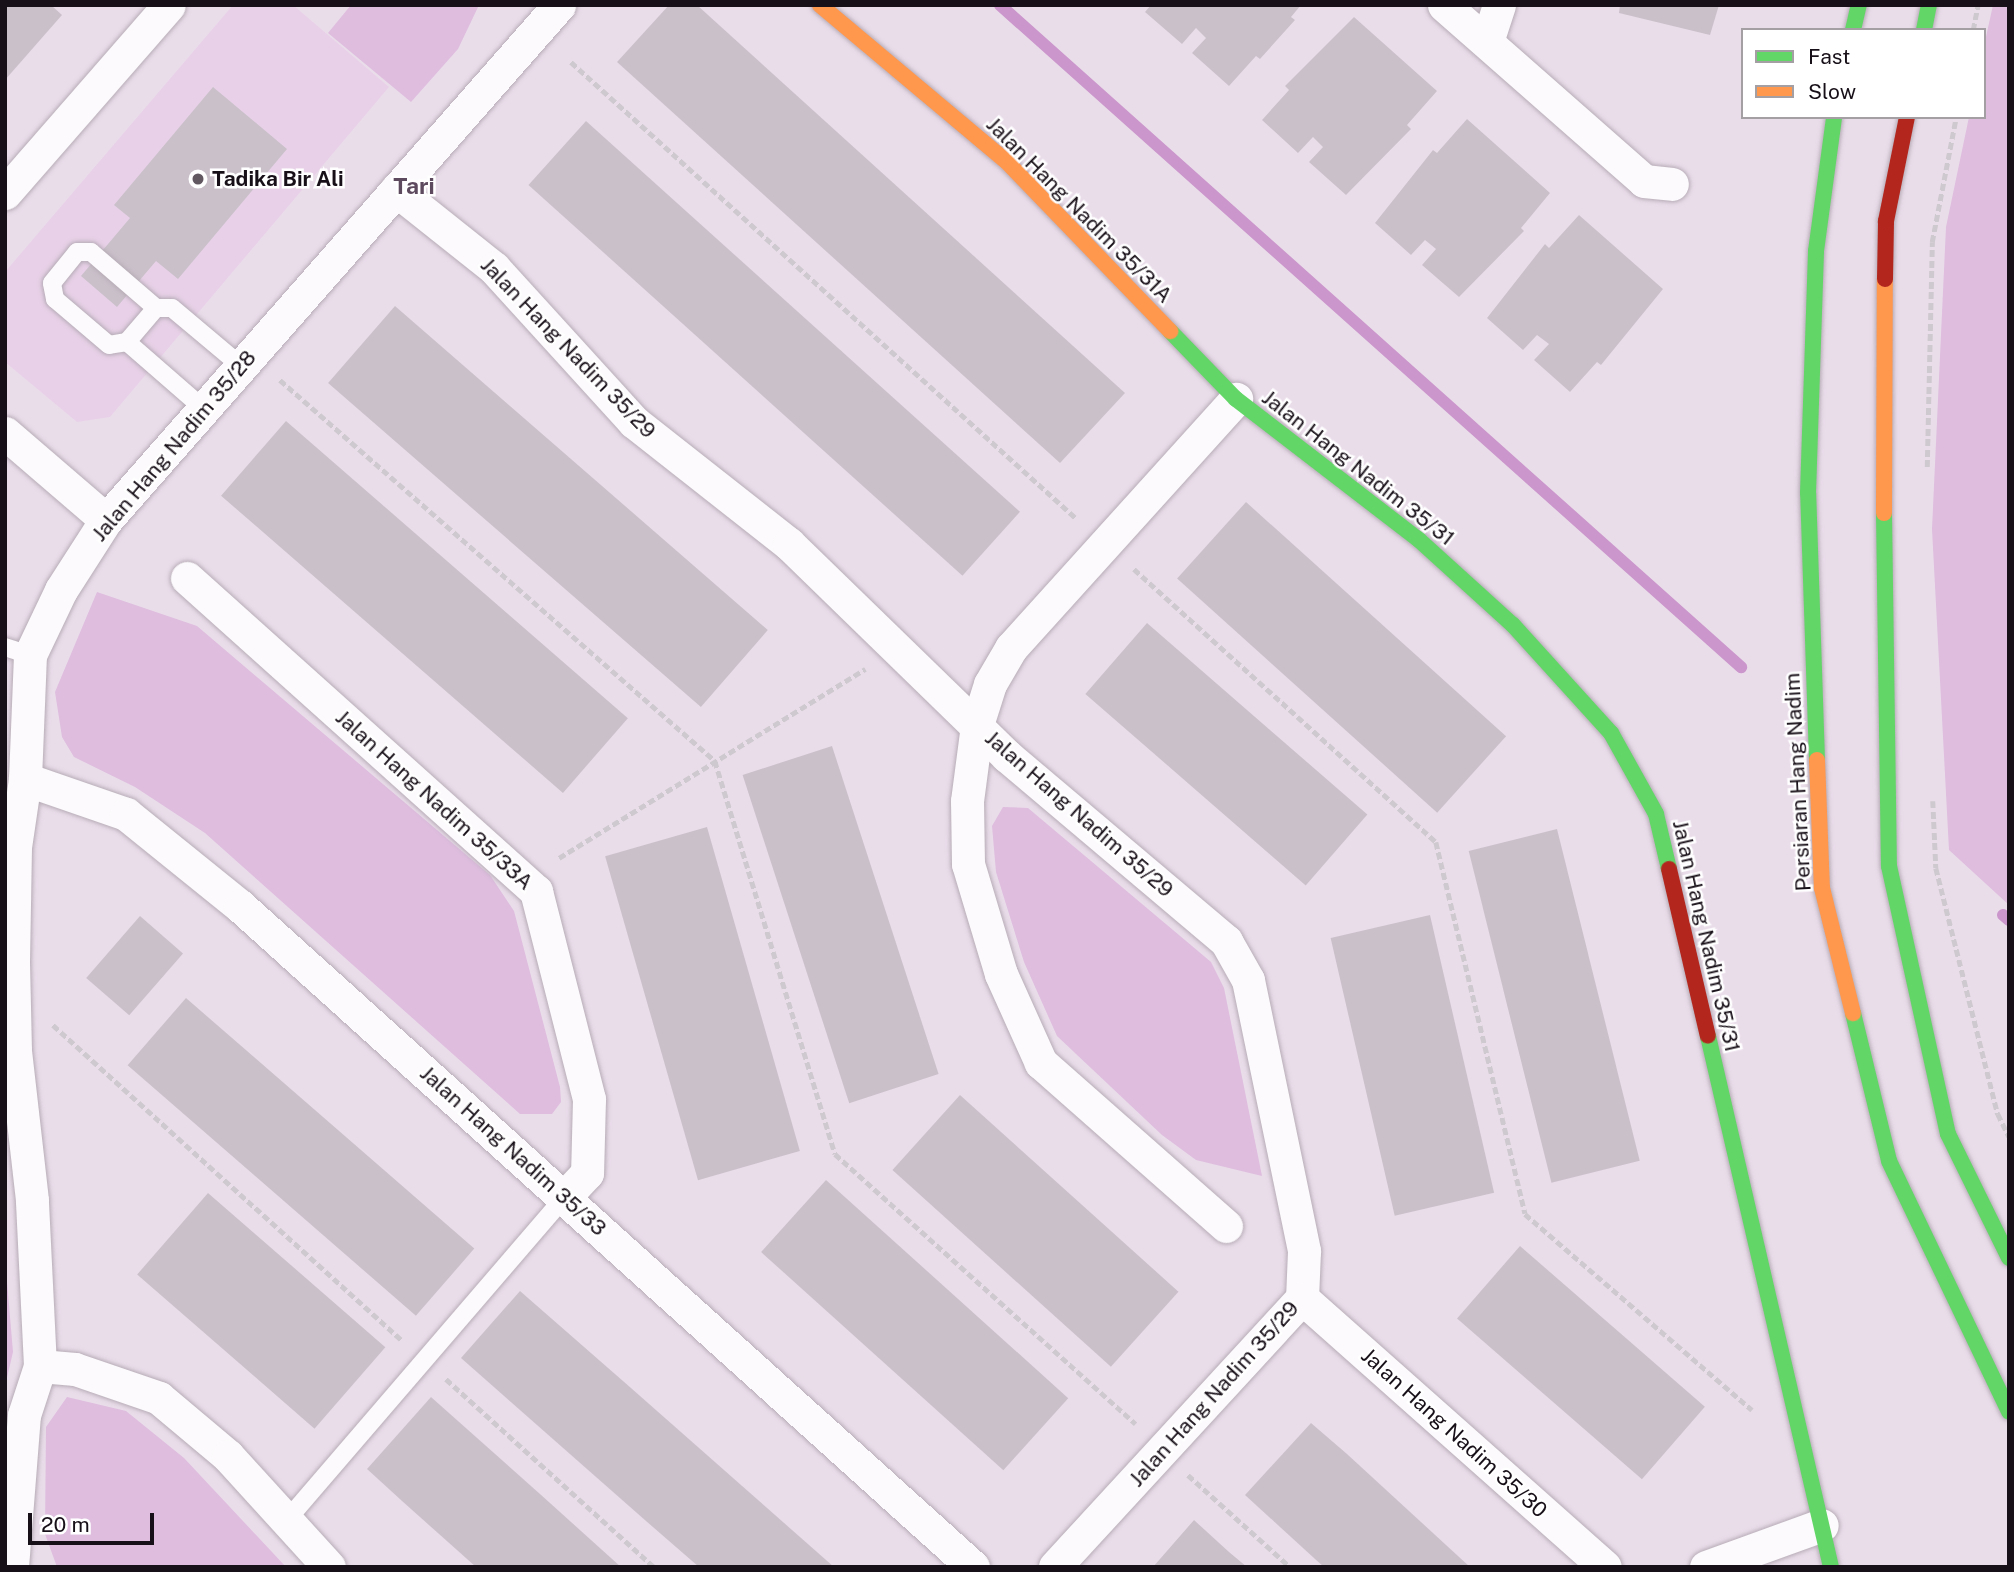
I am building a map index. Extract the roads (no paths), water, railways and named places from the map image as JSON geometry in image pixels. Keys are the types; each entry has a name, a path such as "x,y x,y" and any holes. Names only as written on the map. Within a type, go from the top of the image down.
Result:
{"street":[{"path":"5,193 169,5"},
{"name":"Jalan Hang Nadim 35/28","path":"12,1567 24,1415 40,1366 32,1200 15,1050 15,847 25,779 18,651 106,520 204,409 256,369 396,190 559,5"},
{"name":"Jalan Hang Nadim 35/31A","path":"820,5 1005,160 1237,399"},
{"path":"1444,5 1644,181 1672,184"},
{"path":"1487,42 1499,5"},
{"path":"1853,28 1859,5"},
{"path":"1924,28 1929,5"},
{"name":"Persiaran Hang Nadim","path":"1834,119 1816,251 1808,494 1822,888 1889,1161 2009,1412"},
{"path":"1907,119 1886,220 1881,417 1888,624 1889,866 1948,1134 2009,1258"},
{"name":"Jalan Hang Nadim 35/29","path":"396,190 494,268 634,422 789,544 1007,756 1226,941 1248,980 1304,1251 1302,1298 1055,1567"},
{"path":"1226,1226 1041,1063 1001,974 968,864 967,801 977,725 990,684 1011,648 1237,399"},
{"name":"Jalan Hang Nadim 35/31","path":"1237,399 1418,540 1513,625 1611,733 1656,814 1831,1567"},
{"path":"5,433 106,520"},
{"name":"Jalan Hang Nadim 35/33A","path":"187,578 536,891 589,1099 587,1173 564,1198"},
{"name":"Jalan Hang Nadim 35/33","path":"25,779 126,814 240,906 974,1567"},
{"name":"Jalan Hang Nadim 35/30","path":"1302,1298 1605,1567"},
{"path":"40,1366 75,1369 159,1398 228,1456 329,1567"},
{"path":"1706,1567 1822,1525"}],"lane":[{"path":"156,308 127,342 109,345 55,299 52,283 77,252 91,251 156,308 172,308 256,369"},
{"path":"127,342 204,409"},
{"path":"286,1521 564,1198"}],"waterway":[{"path":"1000,5 1741,667"},
{"path":"2003,915 2009,920"}],"place":[{"name":"Tadika Bir Ali","path":"198,179"}],"district":[{"name":"Tari","path":"414,186"}]}
